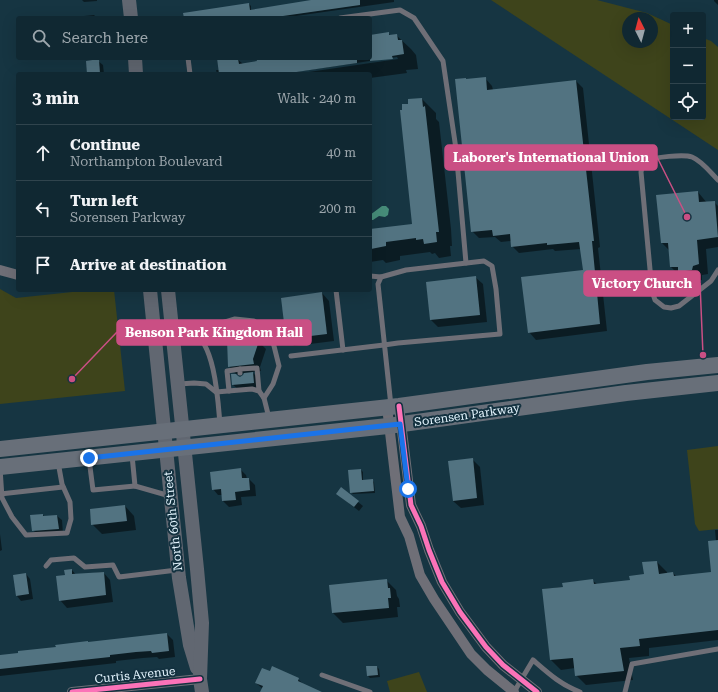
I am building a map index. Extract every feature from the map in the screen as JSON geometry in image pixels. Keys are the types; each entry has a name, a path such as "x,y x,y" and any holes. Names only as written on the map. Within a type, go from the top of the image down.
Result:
{"main road":[{"path":"129,0 131,16"},
{"path":"135,60 136,72"},
{"name":"North 60th Street","path":"150,292 178,570 190,645 201,685"},
{"name":"North 60th Street","path":"168,292 202,624 201,685"},
{"name":"Sorensen Parkway","path":"0,449 392,407 640,373 718,365"},
{"name":"Sorensen Parkway","path":"0,467 394,425 718,383"}],"street":[{"path":"0,270 16,274"},
{"path":"392,407 400,517 409,536 420,575 434,599 471,654 487,670 514,692"},
{"path":"394,425 411,505 421,526 442,582 460,612 486,647 503,665 537,692"},
{"name":"Curtis Avenue","path":"72,692 201,685"}],"lane":[{"path":"355,16 400,10 414,18 443,61 456,149 466,263"},
{"path":"188,60 190,72"},
{"path":"718,180 693,157 683,156 652,159 645,162 642,166 641,172 655,300 664,307 671,308 679,306 711,281 718,270"},
{"path":"291,356 384,345 500,334 496,289 492,266 484,261 406,270 381,277 372,276"},
{"path":"381,277 378,284 392,407"},
{"path":"336,292 343,350"},
{"path":"172,329 192,332 235,319 254,321 269,332 279,366 273,384 264,398"},
{"path":"192,332 202,341 208,350 212,364 221,426"},
{"path":"228,391 227,371 240,371 256,368 259,391 264,398 270,420"},
{"path":"178,384 206,384 216,392 228,391 242,387 259,391"},
{"path":"131,453 134,486"},
{"path":"89,458 93,490 134,486 170,496"},
{"path":"0,467 2,498 12,517 26,535 67,532 71,519 70,502 63,487 58,461"},
{"path":"1,494 63,487"},
{"path":"46,566 51,560 74,558 85,567 113,565 119,577 178,570"},
{"path":"625,692 632,664 718,650"},
{"path":"514,692 533,660 555,680 580,692"},
{"path":"322,675 370,692"}],"shaded area":[{"path":"491,0 597,0 643,12 622,12 622,48 658,48 658,18 670,24 670,118"},
{"path":"706,39 718,47 718,150 673,120 706,120"},
{"path":"382,206 386,206 389,209 388,215 385,217 379,216 372,220 372,214"},
{"path":"0,289 16,298 72,292 114,292 125,391 0,404"},
{"path":"718,446 718,529 699,531 695,524 687,450"},
{"path":"419,672 427,692 390,692 387,681"}],"building":[{"path":"311,0 360,0 360,5 283,16 184,16 183,13 249,3 250,10"},
{"path":"389,32 389,35 397,34 398,40 402,40 404,54 392,56 393,59 370,61 372,60 372,35"},
{"path":"99,60 100,72 87,72 86,61"},
{"path":"217,60 238,60 239,64 257,60 357,60 357,63 296,72 219,72"},
{"path":"486,77 487,90 576,80 594,241 592,241 600,324 528,333 521,277 583,270 579,242 547,245 547,243 511,247 510,234 493,236 492,230 471,232 455,79"},
{"path":"422,98 423,107 425,106 439,232 436,232 437,242 424,244 423,239 416,240 416,238 386,242 386,246 372,249 372,229 412,224 400,110 402,110 402,104 408,104 408,99"},
{"path":"698,191 699,202 715,201 718,237 697,240 699,264 693,266 692,270 678,272 678,267 670,267 668,243 661,243 656,195"},
{"path":"476,276 480,315 430,320 426,282"},
{"path":"322,292 327,334 286,339 281,298"},
{"path":"230,331 259,341 253,359 254,364 228,367 227,339"},
{"path":"253,372 254,383 232,385 231,374 236,374 240,377 244,373"},
{"path":"473,458 477,498 453,501 448,461"},
{"path":"241,468 242,478 249,478 250,490 235,492 236,500 222,501 221,489 212,490 210,472"},
{"path":"361,469 362,480 373,479 374,491 350,493 348,470"},
{"path":"341,487 359,501 354,507 336,494"},
{"path":"125,505 127,521 91,525 90,509"},
{"path":"43,514 43,516 57,515 59,529 32,531 30,515"},
{"path":"718,540 718,630 639,639 640,646 620,648 624,671 575,676 573,658 550,660 542,589 563,587 562,583 593,579 594,584 630,580 629,576 644,574 642,562 657,561 659,574 673,572 674,576 711,572 708,541"},
{"path":"72,569 72,574 104,572 106,595 59,601 56,576 65,575 64,570"},
{"path":"26,573 29,594 16,596 13,575"},
{"path":"387,579 391,598 388,598 389,608 332,613 329,585"},
{"path":"167,633 169,651 152,653 151,651 136,652 110,655 110,657 0,669 0,655 18,653 18,651 56,647 55,645 88,641"},
{"path":"272,666 299,678 298,681 322,692 260,692 263,686 255,683 262,668 270,671"},
{"path":"366,666 377,666 378,675 367,676"}],"cycle path":[{"path":"399,406 411,505 421,526 442,582 460,612 486,647 503,665 537,692"},
{"path":"72,692 200,679"}],"place":[{"name":"Laborer's International Union","path":"687,217"},
{"name":"Victory Church","path":"703,355"},
{"name":"Benson Park Kingdom Hall","path":"72,379"}],"route":[{"path":"89,458 400,424 408,489"}]}
